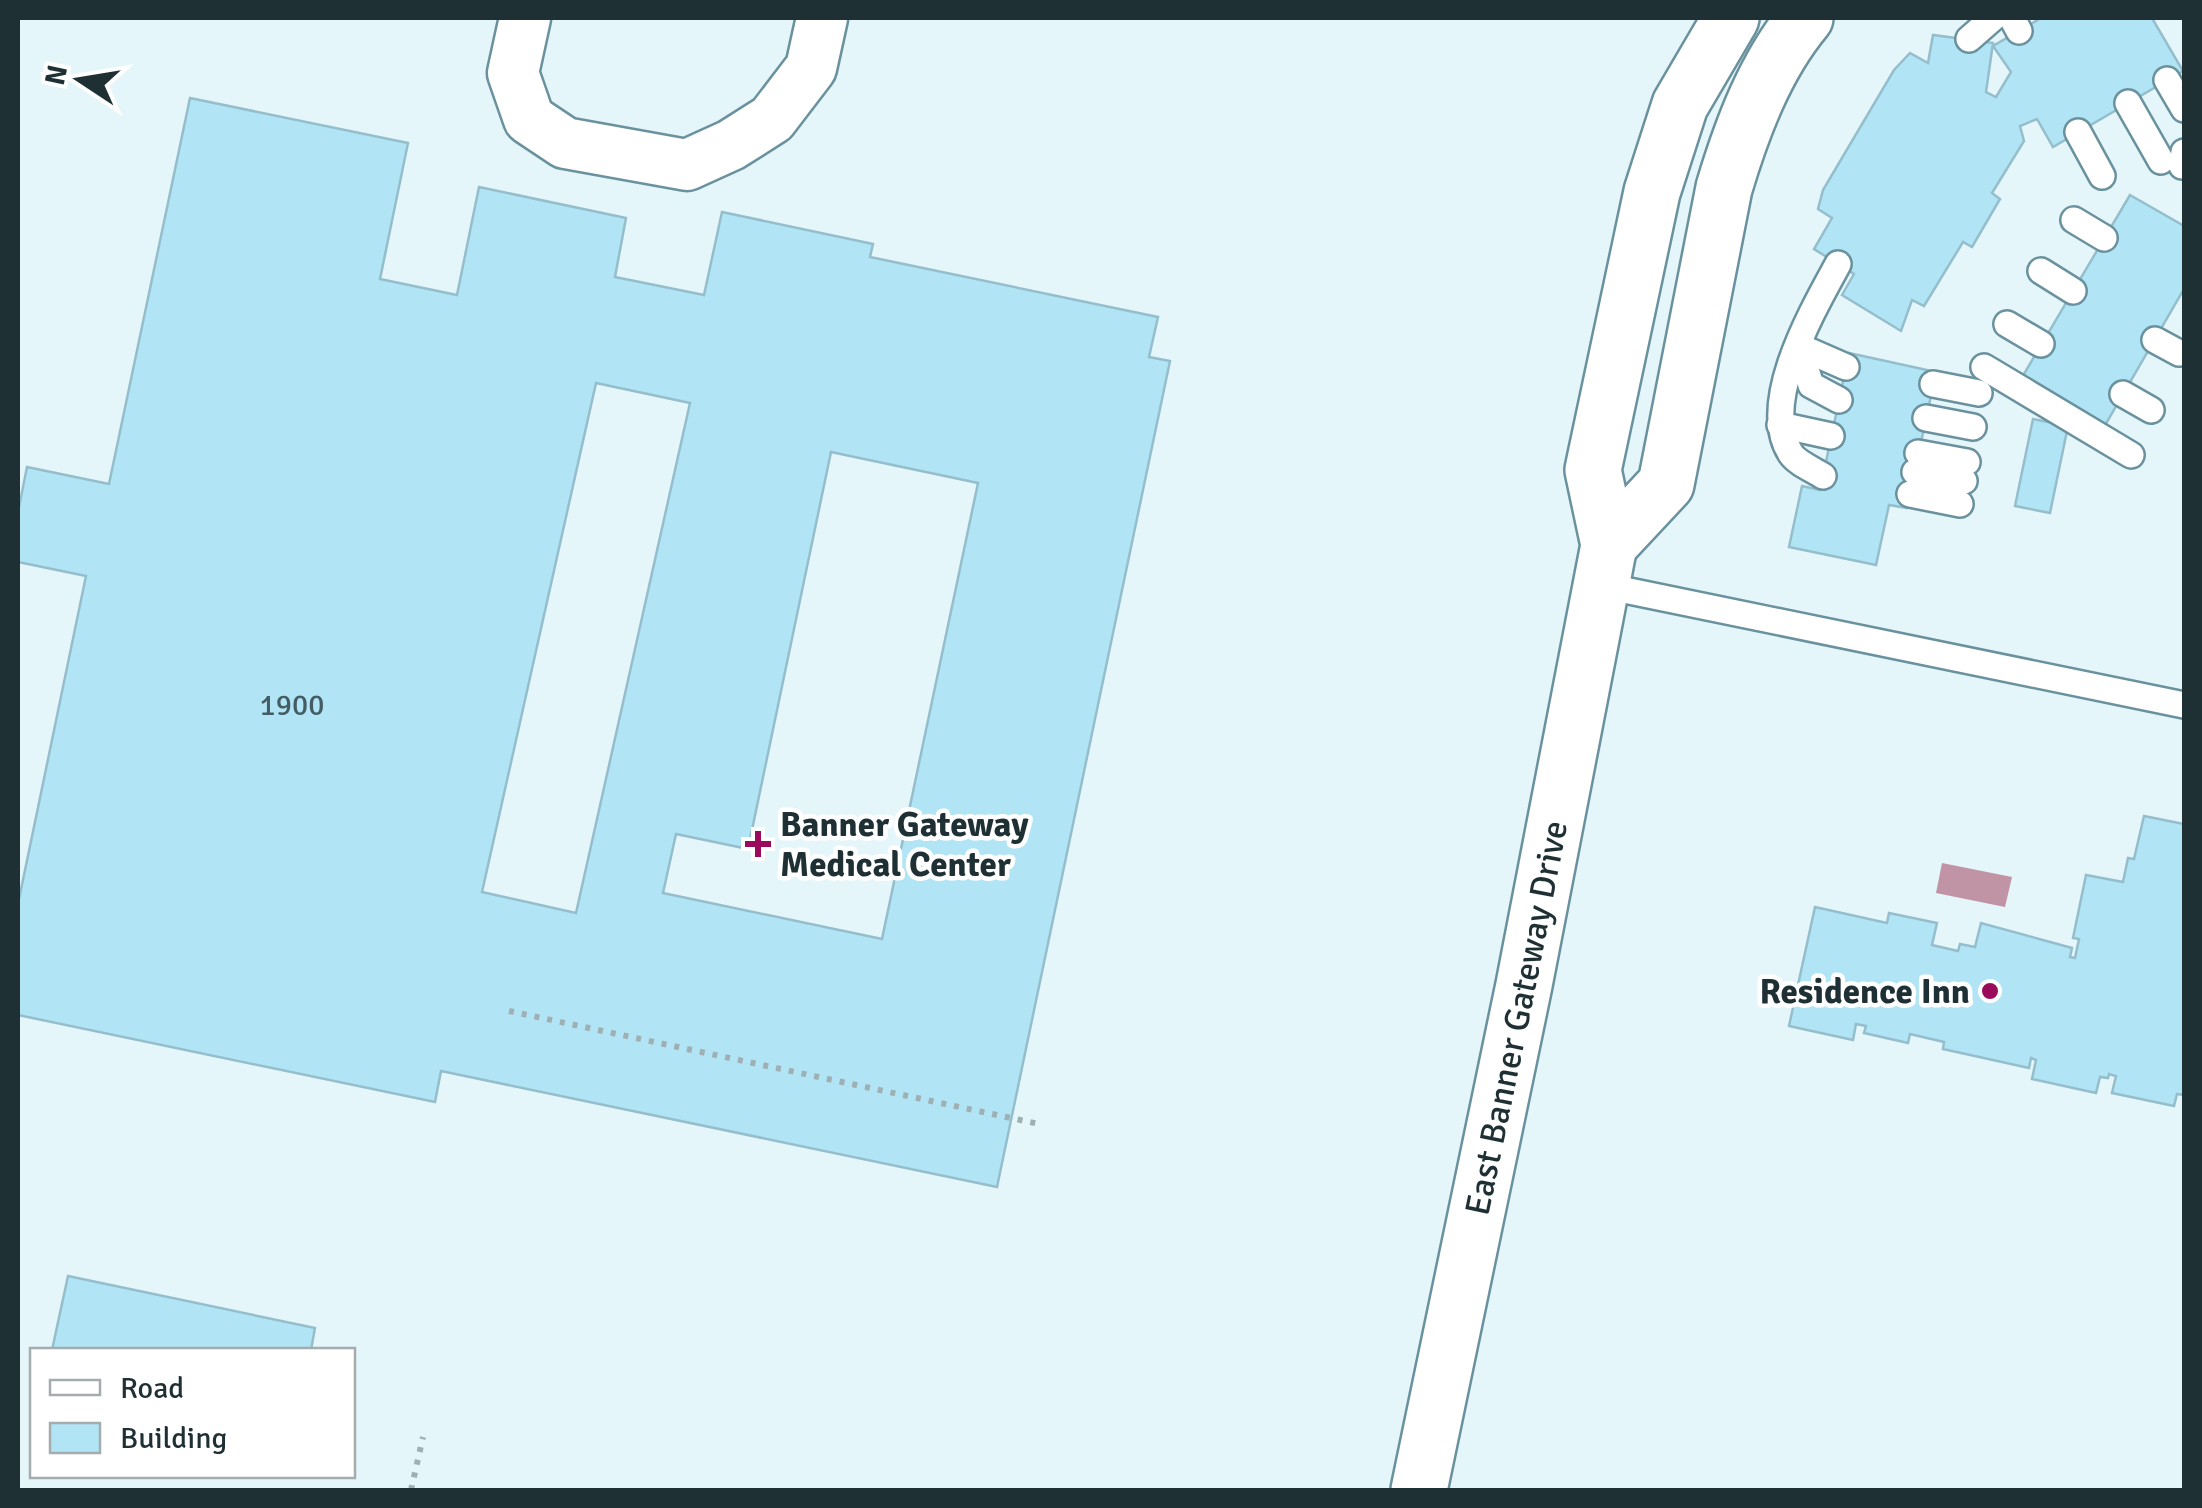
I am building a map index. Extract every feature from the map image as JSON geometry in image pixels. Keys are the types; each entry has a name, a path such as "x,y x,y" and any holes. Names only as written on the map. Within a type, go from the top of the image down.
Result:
{"street":[{"path":"525,18 513,73 529,119 565,143 688,166 772,118 810,68 822,18"},
{"name":"East Banner Gateway Drive","path":"1419,1490 1524,985 1604,565 1593,470 1652,192 1680,105 1730,18"},
{"path":"1604,565 1666,484 1734,156 1776,57 1806,18"}],"lane":[{"path":"1969,39 1993,18"},
{"path":"2167,80 2184,109"},
{"path":"2128,103 2176,159"},
{"path":"2078,132 2102,176"},
{"path":"2074,220 2104,238"},
{"path":"1784,436 1827,456 1792,456 1784,436 1782,398 1805,323 1838,264"},
{"path":"2041,271 2073,291"},
{"path":"2007,324 2041,344"},
{"path":"2154,340 2178,353"},
{"path":"1798,346 1846,367"},
{"path":"1798,346 1811,386 1838,400"},
{"path":"1933,384 1981,380 2131,455"},
{"path":"2123,394 2151,410"},
{"path":"1926,418 1973,426"},
{"path":"1915,473 1963,482 1915,473"},
{"path":"1604,565 2184,706"}],"path":[{"path":"509,1011 1039,1124"},
{"path":"412,1490 423,1437"}],"shaded area":[{"path":"1942,863 2012,877 2005,907 1936,893"}],"building":[{"path":"2041,18 2152,18 2183,71 2053,147 2037,119 2020,126 2024,141 1992,193 2000,199 1972,247 1963,242 1924,306 1912,300 1901,331 1842,295 1854,274 1814,249 1832,218 1818,209 1823,190 1894,70 1910,53 1928,63 1933,35 1993,43 1986,92 1996,97 2011,72 1993,46"},
{"path":"190,98 408,143 380,279 457,295 479,187 626,218 615,277 704,295 722,212 873,244 870,257 1158,317 1149,357 1170,361 997,1187 441,1071 435,1102 18,1015 18,904 86,576 18,562 18,512 27,467 109,484","holes":["596,383 690,403 576,913 482,892","831,452 978,483 882,939 663,893 676,834 748,849"]},
{"path":"2130,195 2184,226 2184,289 2100,434 2018,384"},
{"path":"1849,353 1936,372 1907,508 1889,505 1876,565 1789,547 1802,486 1820,490"},
{"path":"2033,419 2068,426 2050,513 2015,506"},
{"name":"Residence Inn","path":"2144,816 2184,824 2184,1095 2177,1094 2174,1106 2112,1093 2116,1076 2109,1074 2108,1078 2100,1077 2096,1093 2032,1079 2036,1060 2031,1058 2029,1068 1943,1049 1944,1042 1910,1034 1908,1043 1864,1033 1866,1026 1856,1024 1853,1040 1789,1026 1815,907 1887,923 1889,913 1937,923 1932,945 1958,951 1960,944 1975,947 1981,923 2072,948 2070,957 2075,958 2079,939 2073,938 2086,875 2123,882 2128,858 2134,859"},
{"path":"68,1276 315,1328 311,1348 52,1348"}],"place":[{"name":"Banner Gateway Medical Center","path":"758,844"},
{"name":"Residence Inn","path":"1990,991"}]}
